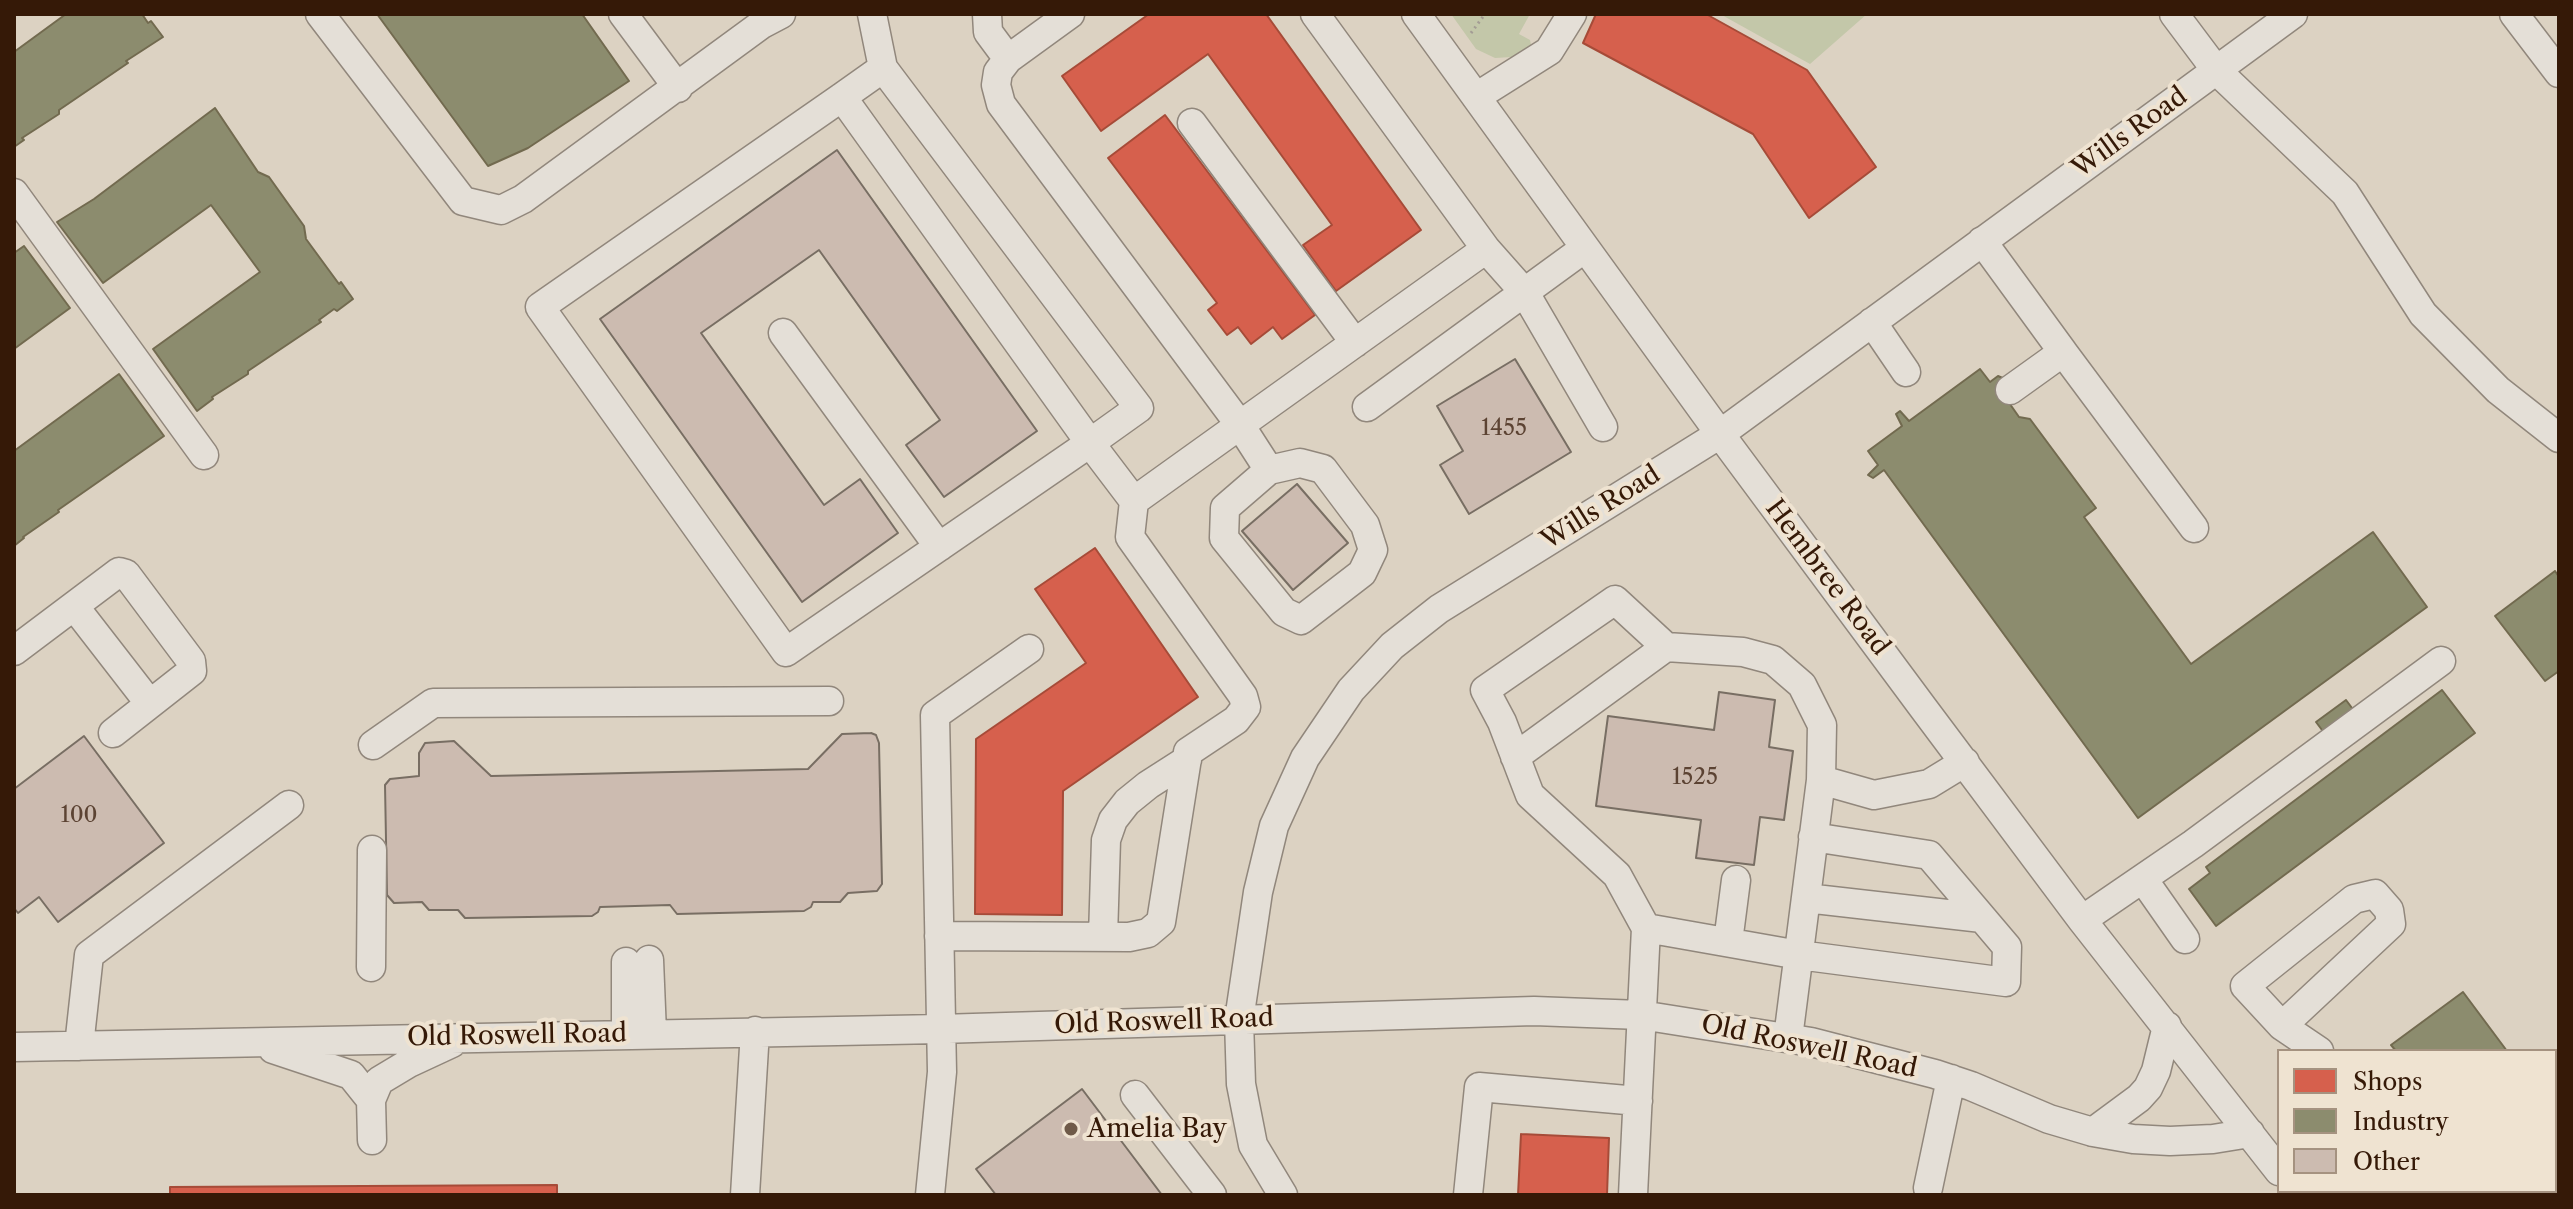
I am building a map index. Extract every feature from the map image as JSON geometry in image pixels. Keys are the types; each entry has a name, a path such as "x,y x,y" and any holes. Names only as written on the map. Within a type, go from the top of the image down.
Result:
{"street":[{"path":"320,14 463,201 501,210 523,199 762,24 781,14"},
{"path":"623,14 678,88"},
{"path":"872,14 883,68 1139,408 786,652 540,307 883,68"},
{"path":"987,14 988,32 1008,59"},
{"path":"1070,14 1008,59 998,72 996,85 1001,104 1240,425 1269,470"},
{"path":"1315,14 1486,249 1525,293 1603,427"},
{"name":"Hembree Road","path":"1416,14 1720,434 2082,920 2250,1133"},
{"path":"1476,97 1549,51 1572,14"},
{"path":"2174,14 2216,70 2345,193 2423,314 2498,390 2559,438"},
{"name":"Wills Road","path":"1283,1195 1253,1145 1241,1084 1239,1020 1258,892 1274,826 1305,758 1351,690 1392,646 1439,609 1720,434 2293,14"},
{"path":"2514,14 2559,73"},
{"path":"842,97 1134,501 1130,537 1243,696 1246,707 1236,720 1188,752 1161,922 1148,933 1129,937 939,936"},
{"path":"1192,123 1355,343"},
{"path":"14,193 204,455"},
{"path":"1982,241 2194,528"},
{"path":"1367,407 1585,248"},
{"path":"1134,501 1486,249"},
{"path":"1872,322 1906,372"},
{"path":"783,333 939,547"},
{"path":"2010,390 2063,352"},
{"path":"1300,463 1323,469 1365,525 1373,550 1362,573 1301,620 1284,612 1224,538 1225,508 1269,470 1300,463"},
{"path":"14,651 119,572 126,574 191,661 192,671 113,733"},
{"path":"1633,1195 1646,928 1617,875 1530,795 1502,722 1485,690 1615,600 1666,647 1743,652 1773,660 1802,685 1822,725 1821,780 1788,1038"},
{"path":"74,606 150,704"},
{"path":"1515,757 1666,647"},
{"path":"930,1195 942,1072 935,715 1029,649"},
{"path":"2082,920 2143,879 2441,661"},
{"path":"373,745 433,703 829,701"},
{"path":"1103,937 1106,840 1113,820 1127,802 1187,760"},
{"path":"1821,780 1874,795 1929,784 1965,762"},
{"path":"79,1046 89,955 289,805"},
{"path":"1646,928 1799,955 2006,982 2007,947 1929,855 1813,837"},
{"path":"371,967 372,850"},
{"path":"2143,879 2185,939"},
{"path":"1728,942 1736,880"},
{"path":"2282,1026 2391,924 2389,910 2375,894 2354,899 2245,986 2282,1026 2316,1049"},
{"path":"1806,898 1982,918"},
{"path":"637,961 639,1033"},
{"name":"Old Roswell Road","path":"14,1047 940,1029 1534,1011 1641,1015 1788,1038 1951,1079 2049,1119 2093,1132 2170,1141 2250,1133"},
{"path":"2093,1132 2148,1088 2156,1071 2167,1026"},
{"path":"745,1195 755,1031"},
{"path":"372,1140 371,1100 379,1081 409,1063 466,1037"},
{"path":"251,1042 351,1075 371,1100"},
{"path":"1928,1188 1951,1079"},
{"path":"1468,1195 1479,1087 1638,1101"},
{"path":"1135,1095 1212,1195"},
{"path":"2250,1133 2277,1168"}],"path":[{"path":"1471,33 1485,14"}],"green space":[{"path":"1451,14 1530,14 1519,34 1530,40 1531,45 1512,57 1495,58 1476,49"},
{"path":"1720,14 1867,14 1810,64"}],"building: Shops":[{"path":"1149,14 1266,14 1421,230 1336,291 1303,245 1332,225 1208,54 1101,131 1062,76"},
{"path":"1596,14 1706,14 1807,70 1876,167 1809,218 1753,134 1583,43"},
{"path":"1165,115 1315,315 1282,339 1273,327 1251,344 1238,327 1227,335 1208,310 1217,303 1108,158"},
{"path":"1095,548 1198,697 1063,791 1062,915 975,914 976,739 1086,663 1035,589"},
{"path":"1521,1134 1609,1138 1607,1195 1518,1195"},
{"path":"557,1185 557,1195 170,1195 170,1187"}],"building: Industry":[{"path":"66,14 142,14 163,37 59,110 59,114 22,138 24,140 14,147 14,52"},
{"path":"377,14 582,14 629,81 528,148 488,166"},
{"path":"215,108 258,172 269,177 304,226 306,239 353,299 337,311 334,309 319,320 321,322 248,371 197,411 153,349 260,272 211,205 103,283 57,222 94,199"},
{"path":"24,246 70,308 14,349 14,253"},
{"path":"1980,369 1990,382 1998,376 2005,379 1998,387 2019,417 2030,419 2096,508 2084,517 2191,664 2373,532 2427,607 2138,818 1884,470 1873,478 1868,475 1878,465 1868,451 1902,426 1896,414 1900,411 1909,421"},
{"path":"119,374 164,436 58,510 14,546 14,451"},
{"path":"2555,571 2559,577 2559,671 2545,681 2495,616"},
{"path":"2442,690 2475,733 2216,926 2189,889 2210,873 2206,867"},
{"path":"2346,700 2355,712 2325,734 2316,722"},
{"path":"2463,992 2506,1049 2394,1049 2391,1045"}],"building: Other":[{"path":"837,150 1037,431 944,497 906,445 940,420 819,250 701,333 824,505 860,479 898,533 802,602 600,319"},
{"path":"1515,359 1571,452 1469,514 1440,465 1463,451 1437,406"},
{"path":"1297,484 1348,543 1293,590 1242,531"},
{"path":"1719,692 1775,700 1769,747 1793,751 1784,820 1760,817 1754,865 1696,858 1701,820 1596,806 1608,716 1714,730"},
{"path":"842,734 876,735 879,743 882,884 877,891 848,893 840,902 813,902 804,911 677,914 670,905 600,907 592,916 465,918 458,910 429,910 422,902 394,903 387,895 385,785 390,779 419,776 419,753 425,743 454,741 491,776 808,769"},
{"path":"84,736 164,843 58,922 39,897 18,913 14,908 14,789"},
{"name":"Amelia Bay","path":"1082,1089 1162,1195 996,1195 976,1169"}],"place":[{"name":"Amelia Bay","path":"1071,1129"}]}
